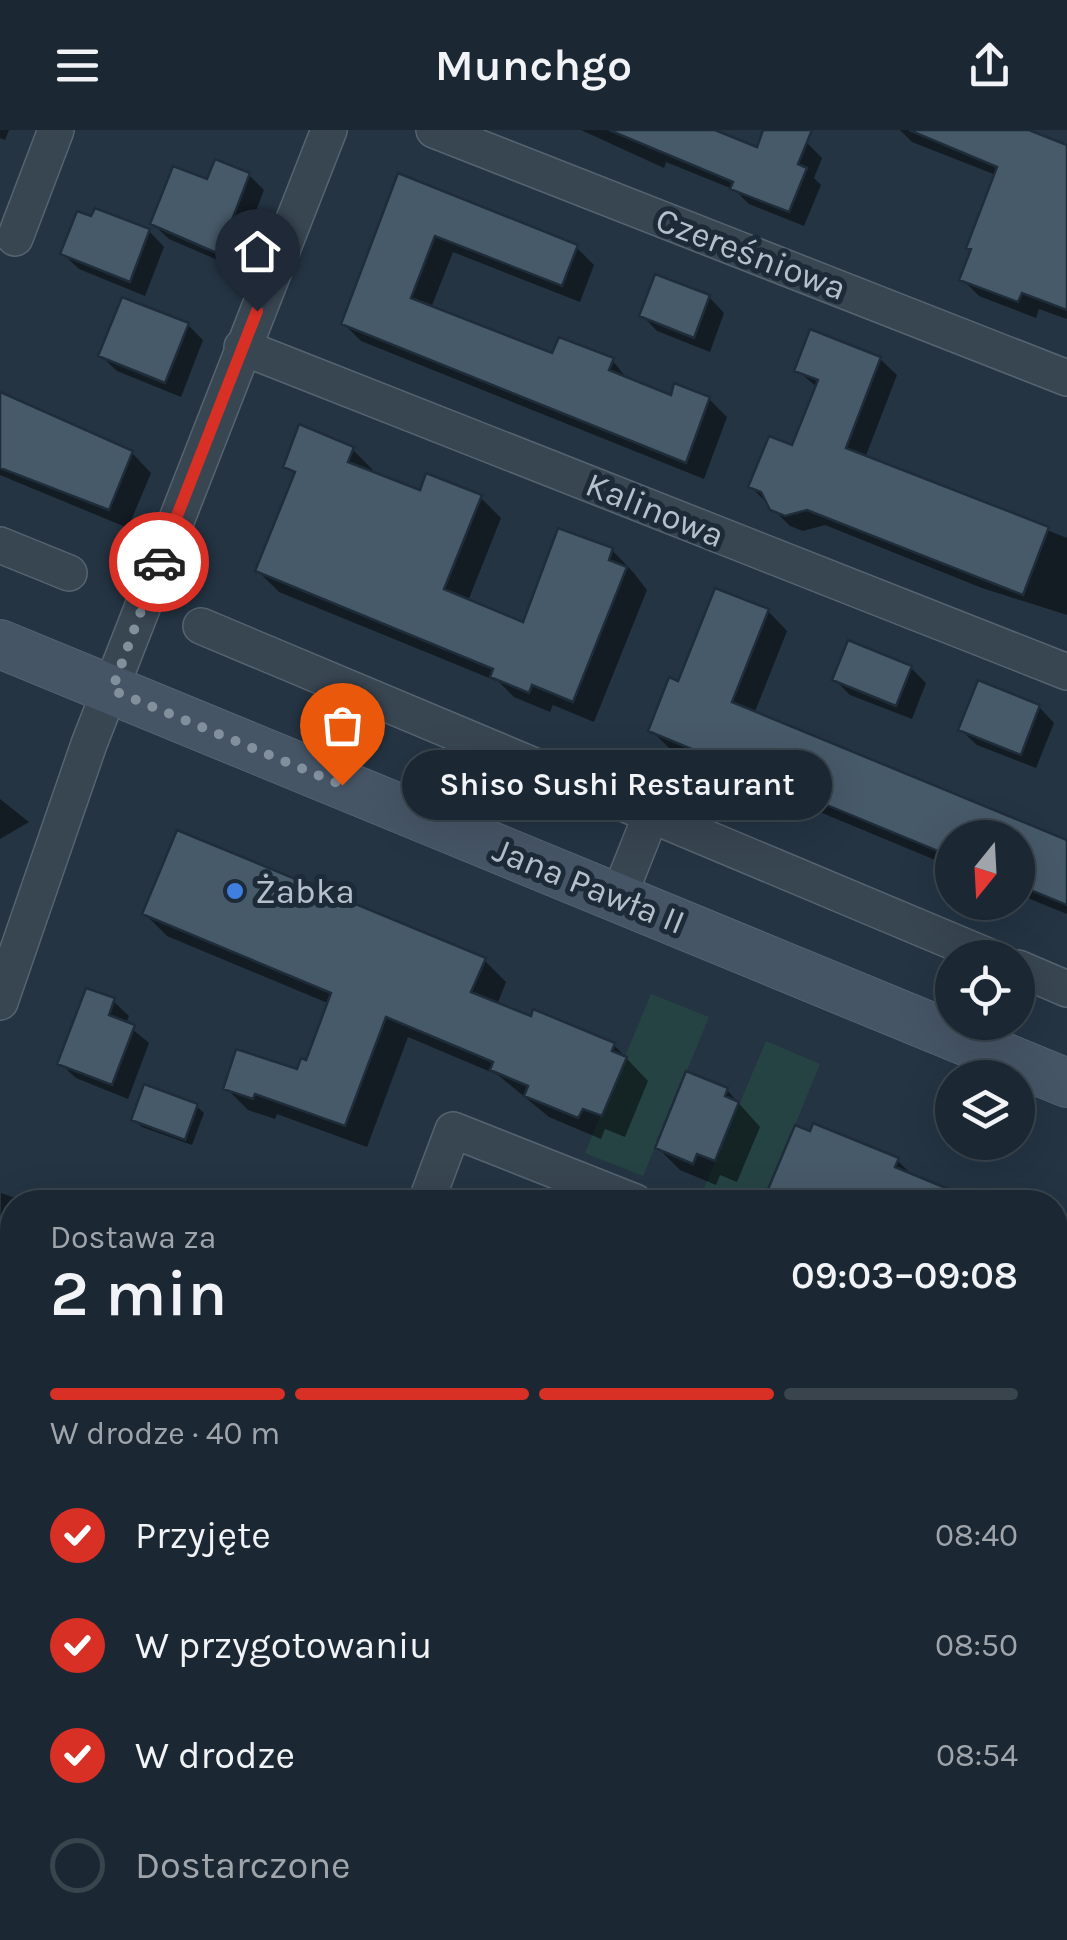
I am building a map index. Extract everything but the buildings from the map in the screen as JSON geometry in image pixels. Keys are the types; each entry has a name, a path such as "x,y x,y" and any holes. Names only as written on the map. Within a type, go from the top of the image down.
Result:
{"street":[{"path":"15,238 56,130"},
{"path":"0,1002 89,744 329,130"},
{"name":"Czereśniowa","path":"434,130 1067,378"},
{"name":"Kalinowa","path":"242,347 1067,672"},
{"path":"0,545 69,573"},
{"path":"201,626 949,940"},
{"name":"Jana Pawła II","path":"0,644 1067,1082"},
{"path":"618,898 651,815"},
{"path":"1035,975 1067,989"},
{"path":"430,1190 453,1130 605,1190"}],"green space":[{"path":"651,994 709,1017 643,1176 585,1153"},
{"path":"766,1041 820,1064 768,1190 703,1190"}],"way so far":[{"path":"159,562 112,690 342,785"}],"place":[{"name":"Shiso Sushi Restaurant","path":"342,785"},
{"name":"Żabka","path":"235,891"}],"route":[{"path":"159,562 257,311"}]}
